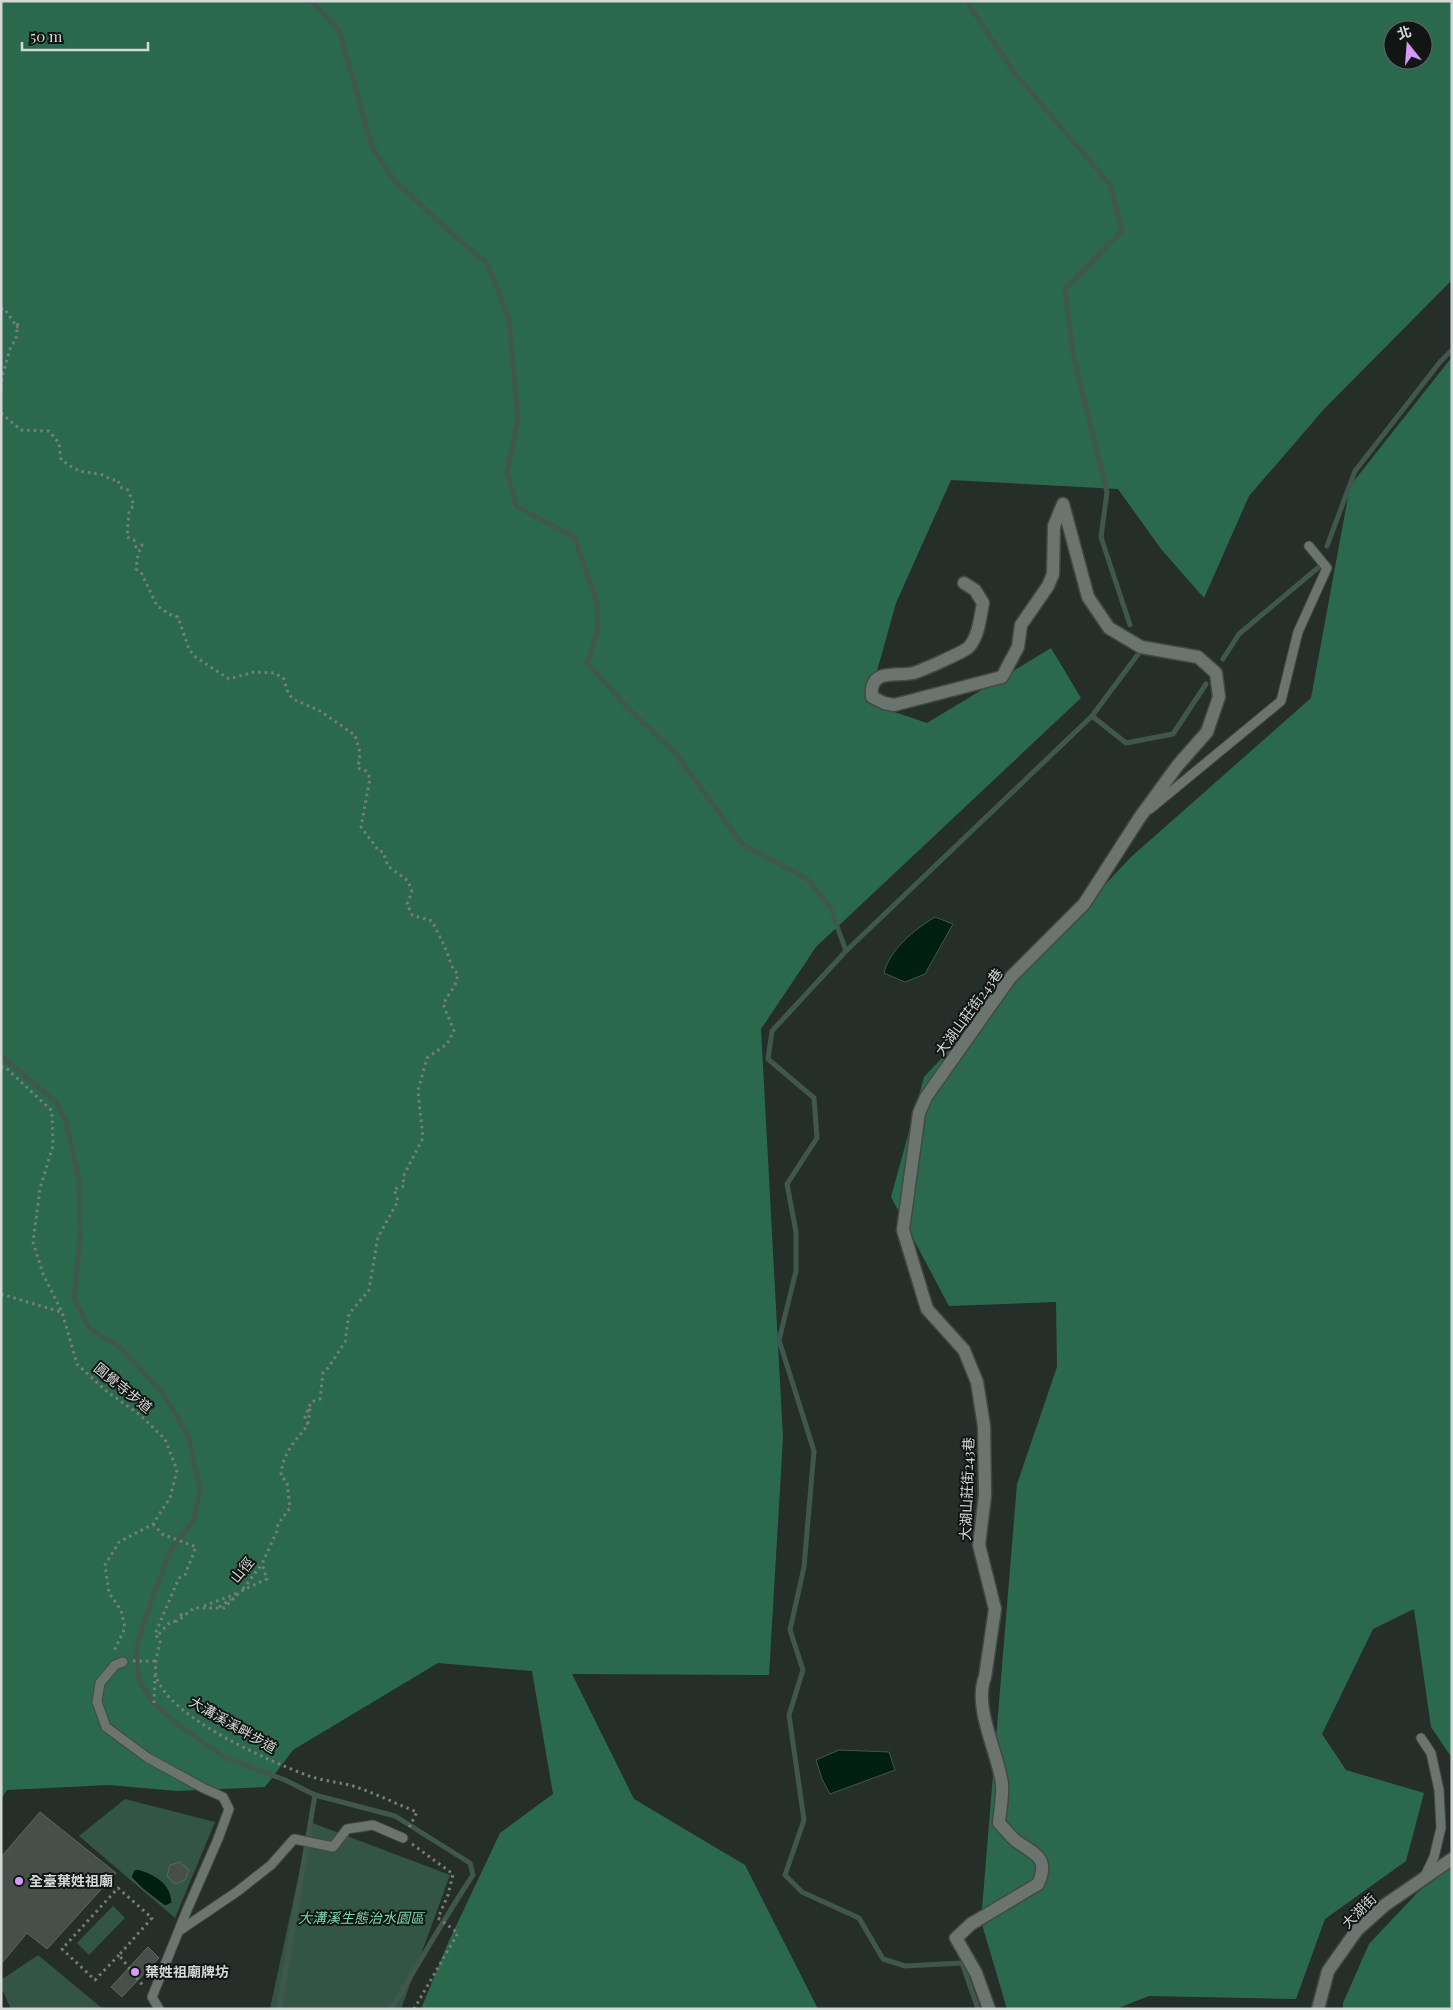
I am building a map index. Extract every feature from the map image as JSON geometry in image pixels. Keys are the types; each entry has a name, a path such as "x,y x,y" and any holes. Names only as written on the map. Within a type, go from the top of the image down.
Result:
{"street":[{"name":"大湖山莊街243巷","path":"964,583 975,590 983,603 976,635 968,648 914,673 885,674 876,680 871,687 872,697 884,703 894,705 1002,677 1018,647 1021,626 1048,586 1053,574 1054,526 1064,504 1088,597 1109,628 1141,648 1198,657 1216,673 1219,698 1207,732 1178,765 1140,817 1084,904 1010,978 926,1097 919,1113 903,1230 927,1309 964,1350 977,1382 984,1426 985,1495 979,1545 995,1609 985,1677 981,1688 989,1740 997,1761 1002,1786 999,1823 1014,1839 1038,1855 1042,1864 1043,1874 1038,1884 971,1924 956,1938 976,1973 989,2009"},
{"name":"大湖街","path":"1318,2009 1328,1971 1358,1930 1385,1905 1452,1860"}],"lane":[{"path":"1140,817 1281,701 1298,632 1328,568 1309,546"},
{"path":"123,1662 115,1665 100,1683 97,1702 106,1727 148,1758 223,1797 229,1809 152,1997 159,2009"},
{"path":"1420,1738 1431,1753 1439,1790 1442,1828 1434,1857 1424,1879"},
{"path":"178,1931 211,1910 271,1865 294,1840 333,1848 347,1829 373,1825 403,1838"}],"path":[{"path":"1,309 4,308 17,327 18,322 16,339 11,346 2,376 1,389"},
{"name":"山徑","path":"1,413 21,430 49,432 59,443 61,460 80,472 100,474 112,480 118,480 120,487 128,490 134,505 129,511 127,537 134,540 136,547 142,545 138,554 136,569 142,574 157,606 164,609 170,616 178,618 189,649 194,656 206,666 229,679 254,672 274,674 284,679 288,693 293,699 320,711 355,735 360,753 358,768 366,771 370,778 361,827 379,850 384,852 388,866 408,881 412,892 407,904 412,915 432,921 453,969 458,974 455,986 443,1004 454,1031 447,1044 427,1058 418,1091 423,1138 403,1177 404,1186 394,1190 398,1201 378,1236 369,1290 349,1314 344,1342 328,1368 322,1373 320,1399 311,1402 305,1418 308,1425 286,1452 281,1467 281,1476 287,1482 290,1508 278,1524 262,1564 242,1591 180,1615"},
{"name":"圓覺寺步道","path":"1,1066 5,1067 52,1111 53,1146 40,1188 33,1242 43,1274 62,1312 77,1364 105,1390 140,1415 165,1439 178,1470 170,1498 153,1524 119,1542 105,1565 109,1593 121,1610 125,1628 110,1660"},
{"path":"1,1294 62,1312"},
{"name":"大溝溪溪畔步道","path":"153,1524 162,1534 196,1547 185,1575 179,1578 155,1634 160,1641 156,1660 156,1675 164,1690 178,1707 232,1741 264,1758 303,1774 354,1786 417,1812 403,1838"},
{"path":"159,1634 168,1624 178,1621 194,1608 224,1608 242,1591 267,1579 262,1564"},
{"path":"123,1662 156,1660 154,1703"},
{"path":"403,1838 453,1874 448,1896 438,1918 458,1933 414,2009"},
{"path":"118,1888 152,1918 119,1955 95,1980 62,1950 118,1888"},
{"path":"119,1955 152,1997"}],"green space":[{"path":"1,1 1452,1 1452,280 1325,408 1249,496 1204,598 1161,549 1118,489 951,480 896,603 868,703 927,723 1051,648 1081,698 816,947 761,1029 783,1438 769,1675 572,1674 634,1799 745,1865 818,2009 421,2009 448,1943 500,1833 553,1794 532,1671 438,1663 293,1750 265,1787 177,1791 109,1785 7,1790 1,1799"},
{"path":"1452,357 1452,1758 1431,1727 1414,1609 1373,1629 1322,1734 1346,1770 1424,1793 1406,1861 1325,1919 1296,1999 1149,1996 1116,2009 1007,2009 981,1921 1017,1484 1057,1367 1056,1302 949,1306 891,1197 924,1077 1131,857 1311,698 1350,486"},
{"path":"125,1799 215,1822 175,1918 79,1836"},
{"name":"大溝溪生態治水園區","path":"310,1822 450,1875 401,2009 270,2009"},
{"path":"1452,1867 1452,2009 1343,2009 1343,2003 1369,1944 1419,1891"},
{"path":"113,1906 125,1918 89,1955 77,1943"},
{"path":"38,1955 103,2009 11,2009 1,1987 1,1980"}],"shaded area":[{"path":"935,917 953,924 925,974 905,982 884,973 897,948 911,934"},
{"path":"839,1750 889,1752 895,1770 830,1794 822,1779 816,1760"},
{"path":"137,1869 161,1880 169,1890 172,1903 165,1906 143,1889 131,1877 134,1870"}],"building":[{"name":"全臺葉姓祖廟","path":"40,1812 116,1873 47,1949 27,1933 1,1964 1,1857"},
{"path":"180,1862 189,1870 185,1880 175,1884 167,1876 170,1865"},
{"name":"葉姓祖廟牌坊","path":"148,1947 159,1958 122,1997 111,1987"}],"waterway":[{"path":"311,1 339,30 372,147 394,180 450,232 487,263 509,319 518,419 507,472 516,506 574,537 597,603 598,630 587,663 629,709 677,755 742,844 807,879 830,907 846,951 772,1031 768,1059 814,1098 817,1138 787,1184 796,1232 796,1271 779,1340 814,1451 804,1567 790,1630 803,1670 789,1715 804,1820 785,1875 802,1892 859,1918 883,1959 905,1966 962,1963 978,2009"},
{"path":"969,1 970,7 1013,71 1111,186 1122,231 1065,289 1073,354 1107,492 1101,537 1130,625"},
{"path":"1327,546 1355,471 1440,362 1452,350"},
{"path":"1223,659 1239,634 1319,567"},
{"path":"846,951 1092,716 1139,653"},
{"path":"1092,716 1126,743 1173,734 1206,684"},
{"path":"1,1056 56,1102 66,1122 79,1179 80,1239 74,1299 89,1328 118,1346 163,1393 188,1435 200,1489 194,1519 169,1553 141,1630 136,1651 139,1681 154,1703 176,1723 224,1757 285,1780 315,1795 395,1816 470,1863 473,1875 391,2009"},
{"path":"279,2009 315,1795"}],"place":[{"name":"全臺葉姓祖廟","path":"19,1881"},
{"name":"葉姓祖廟牌坊","path":"135,1972"}]}
